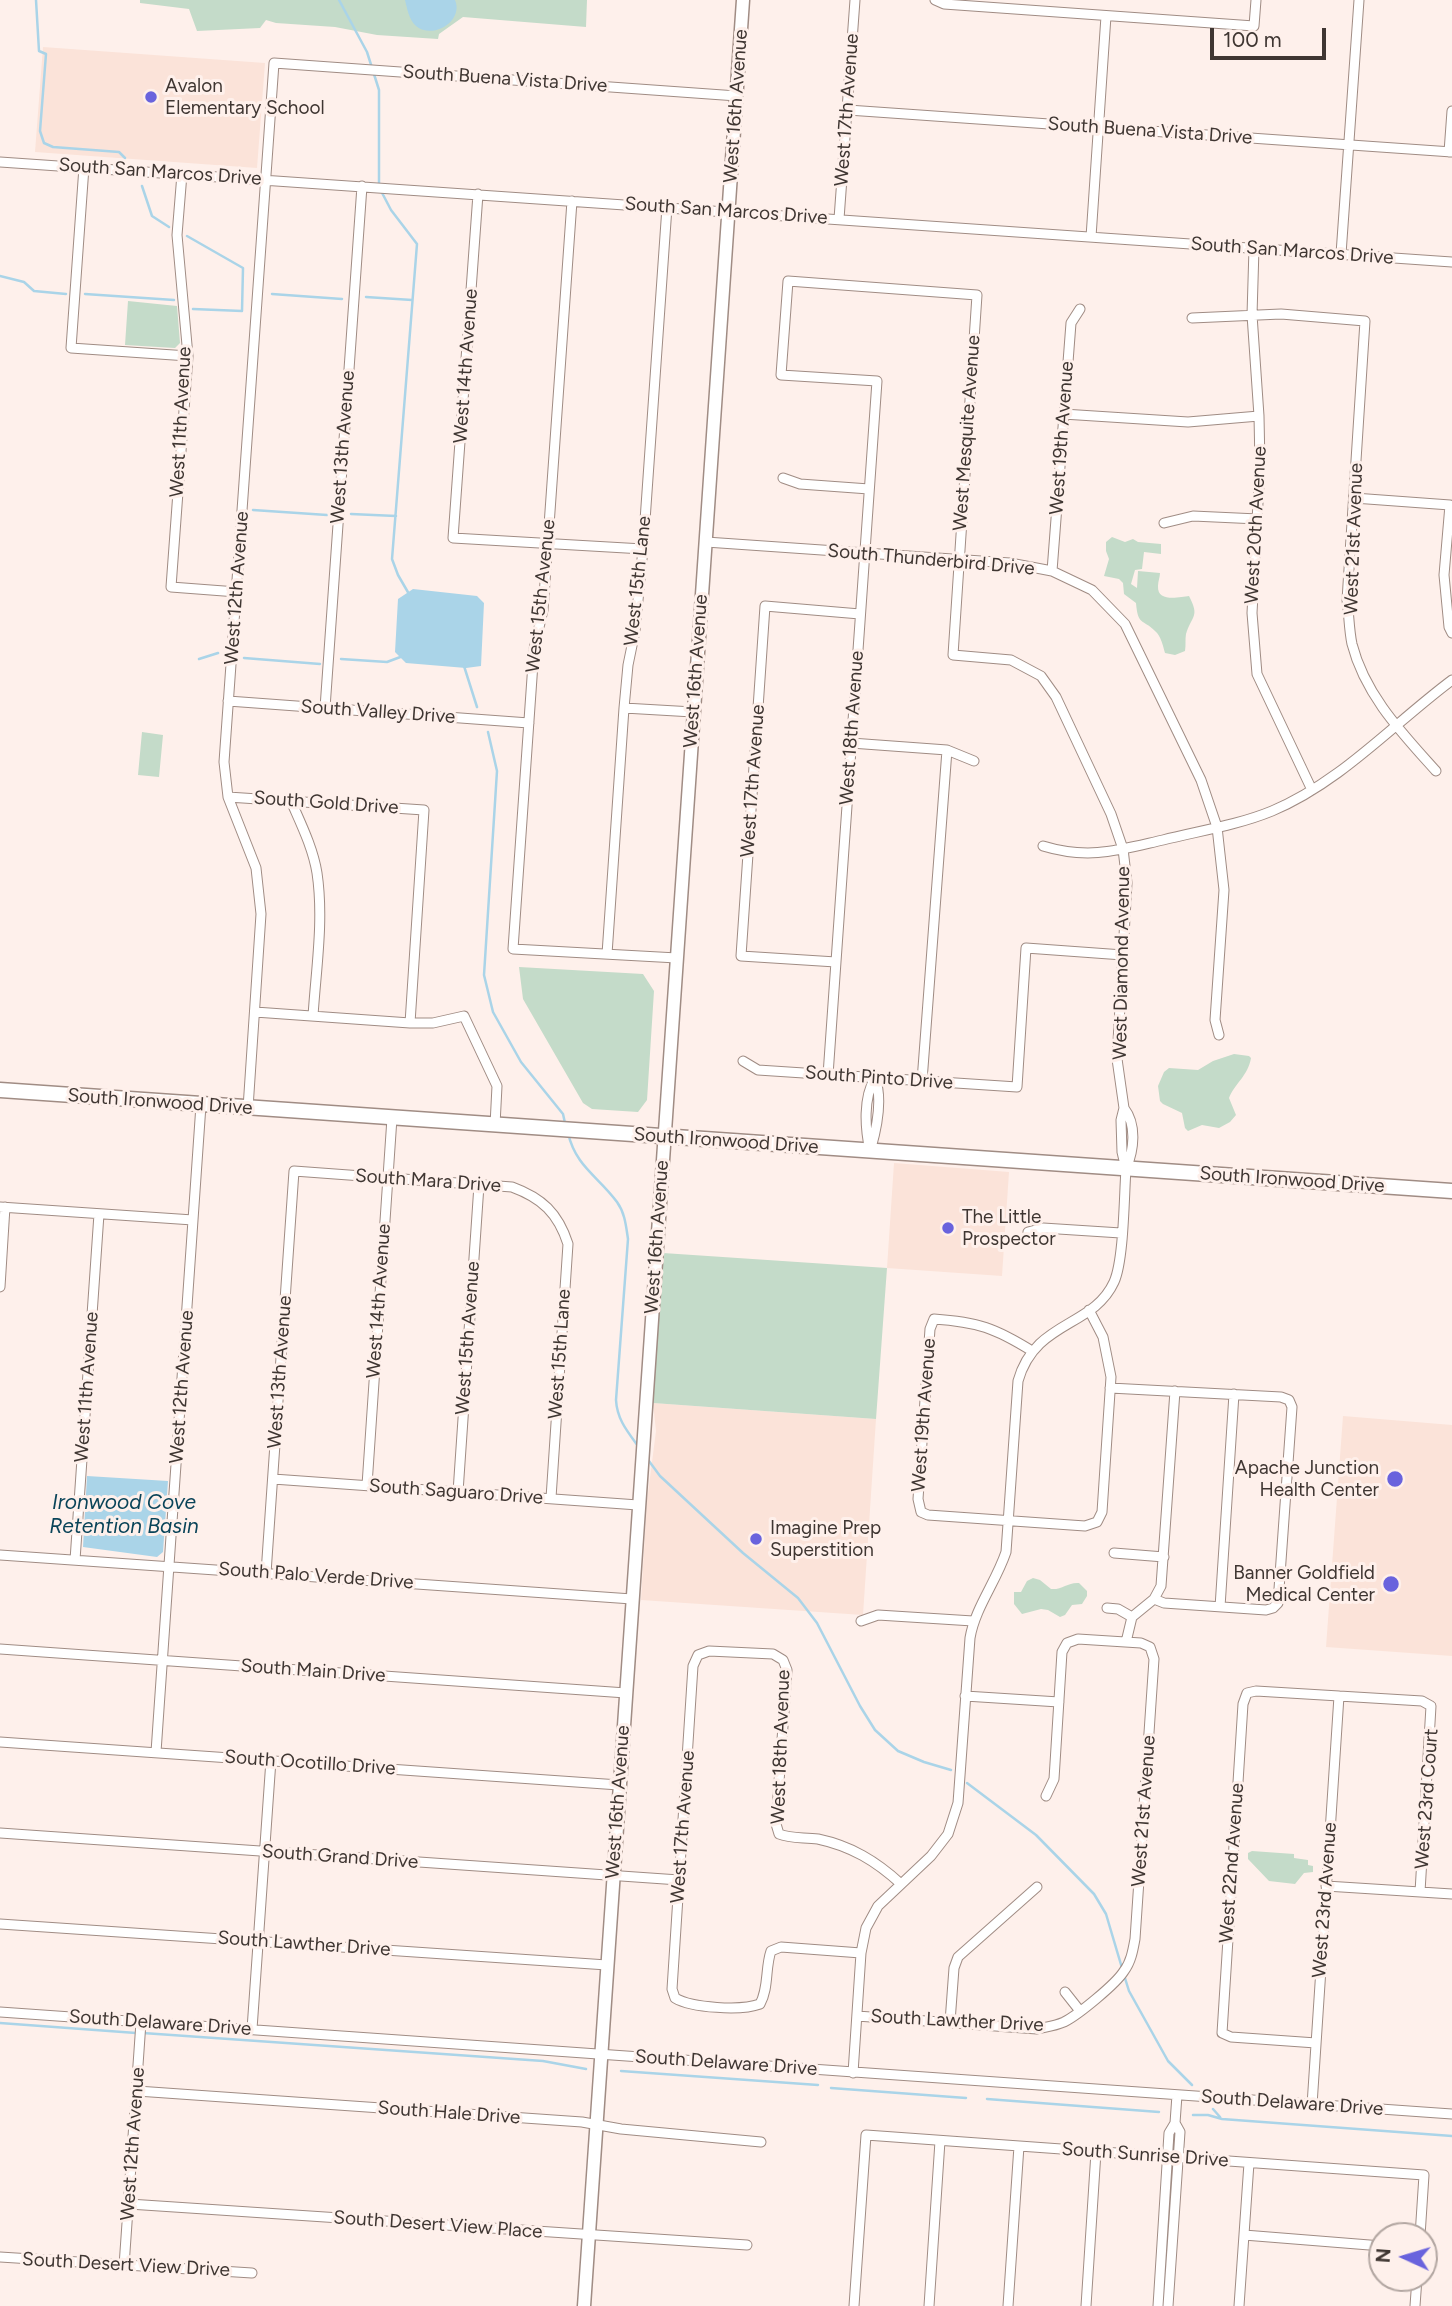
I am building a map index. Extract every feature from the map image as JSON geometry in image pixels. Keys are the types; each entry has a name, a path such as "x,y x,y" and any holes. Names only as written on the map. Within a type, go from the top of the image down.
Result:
{"main road":[{"name":"South Ironwood Drive","path":"0,1090 1452,1191"}],"street":[{"name":"West 16th Avenue","path":"584,2306 743,0"},
{"name":"West 17th Avenue","path":"839,219 855,0"},
{"path":"935,0 944,4 966,3 1254,26 1256,0"},
{"path":"1341,254 1359,0"},
{"path":"1091,237 1107,16"},
{"name":"South Buena Vista Drive","path":"274,63 737,96"},
{"name":"West 12th Avenue","path":"248,1108 261,914 256,869 228,797 224,762 274,63"},
{"name":"South Buena Vista Drive","path":"848,110 1451,152"},
{"path":"1451,152 1452,111"},
{"name":"South San Marcos Drive","path":"0,162 1452,262"},
{"path":"85,167 71,348 188,356"},
{"name":"West 11th Avenue","path":"182,174 177,235 188,356 171,587 237,592"},
{"name":"West 13th Avenue","path":"325,708 362,186"},
{"name":"West 14th Avenue","path":"478,194 453,538 548,543"},
{"name":"West 15th Avenue","path":"572,201 543,610 534,649 513,949 607,954"},
{"name":"West 15th Lane","path":"607,954 624,708 643,549 667,207"},
{"name":"West 20th Avenue","path":"1254,248 1252,315 1259,416 1258,519 1252,613 1257,674 1312,789"},
{"name":"West Mesquite Avenue","path":"877,381 781,375 788,281 977,295 953,655"},
{"name":"West 19th Avenue","path":"1052,571 1071,323 1080,309"},
{"name":"West 21st Avenue","path":"1252,315 1281,314 1366,321 1347,600 1352,644 1369,688 1396,727 1436,771"},
{"path":"1192,318 1252,315"},
{"name":"West 18th Avenue","path":"828,1075 877,381"},
{"path":"1063,414 1188,422 1259,416"},
{"path":"783,478 800,484 869,489"},
{"path":"1354,498 1450,505 1444,575 1449,627 1452,633"},
{"path":"1164,523 1193,516 1258,519"},
{"name":"South Thunderbird Drive","path":"706,542 1010,562 1052,571 1093,590 1125,624 1201,779 1217,827 1224,890 1215,1020 1219,1035"},
{"path":"548,543 643,549"},
{"name":"West 17th Avenue","path":"836,962 741,956 765,606 860,614"},
{"name":"West Diamond Avenue","path":"953,655 1011,660 1041,676 1056,697 1111,814 1124,849 1127,883 1117,1059 1124,1108 1121,1120 1122,1152 1126,1169 1119,1265 1114,1282 1104,1297 1089,1310 1046,1336 1032,1351"},
{"path":"1043,846 1065,853 1091,855 1217,827 1271,811 1312,789 1396,727 1452,680"},
{"name":"South Valley Drive","path":"228,701 529,723"},
{"path":"624,708 693,712"},
{"path":"851,743 947,750 974,761"},
{"path":"922,1081 947,750"},
{"name":"South Gold Drive","path":"228,797 424,810 410,1023"},
{"path":"291,801 304,831 316,871 320,913 313,1016"},
{"name":"South Pinto Drive","path":"743,1061 758,1070 1017,1087 1026,948 1124,955"},
{"path":"607,954 677,958"},
{"path":"255,1012 410,1023 433,1023 464,1016 497,1086 495,1125"},
{"path":"870,1151 866,1132 867,1110 869,1088 875,1078"},
{"name":"West 12th Avenue","path":"156,1752 201,1105"},
{"name":"West 14th Avenue","path":"366,1485 392,1118"},
{"name":"West 13th Avenue","path":"266,1573 294,1171"},
{"name":"South Mara Drive","path":"294,1171 512,1187 533,1195 553,1214"},
{"name":"West 15th Avenue","path":"458,1492 479,1185"},
{"path":"0,1287 3,1207 193,1220"},
{"name":"West 11th Avenue","path":"75,1560 99,1214"},
{"name":"West 15th Lane","path":"551,1498 568,1244 563,1229 553,1214"},
{"path":"1028,1232 1043,1228 1121,1233"},
{"path":"1009,1521 1085,1526 1097,1522 1102,1512 1111,1377 1103,1337 1089,1310"},
{"name":"West 19th Avenue","path":"1009,1521 928,1515 921,1512 918,1499 930,1329 934,1319 974,1323 993,1328 1032,1351"},
{"path":"853,2073 861,1952 866,1928 878,1906 931,1856 948,1834 958,1803 973,1621 998,1576 1006,1552 1018,1381 1023,1365 1032,1351"},
{"path":"1110,1388 1281,1397 1289,1401 1292,1407 1278,1603 1266,1611 1154,1600"},
{"path":"1046,1796 1054,1779 1062,1652 1067,1643 1078,1639 1126,1642 1132,1617 1154,1600 1161,1586 1175,1391"},
{"path":"1220,1607 1234,1394"},
{"name":"South Saguaro Drive","path":"273,1479 638,1505"},
{"path":"1114,1553 1164,1557"},
{"name":"South Palo Verde Drive","path":"0,1555 632,1599"},
{"path":"1107,1608 1118,1609 1132,1617"},
{"path":"861,1621 878,1615 973,1621"},
{"name":"West 21st Avenue","path":"1124,1973 1135,1939 1154,1659 1150,1647 1126,1642"},
{"name":"South Main Drive","path":"0,1649 626,1693"},
{"name":"West 17th Avenue","path":"783,1660 773,1654 709,1651 698,1655 694,1666 672,1989 675,1998 684,2004 749,2008 760,2004 764,1996 767,1961 771,1951 781,1947 861,1952"},
{"name":"West 18th Avenue","path":"783,1660 787,1670 776,1824 779,1834 816,1839 850,1848 877,1863 901,1884"},
{"name":"West 22nd Avenue","path":"1316,2043 1231,2037 1222,2033 1242,1718 1247,1693 1256,1690 1339,1696"},
{"path":"965,1696 1059,1702"},
{"name":"West 23rd Court","path":"1339,1696 1422,1701 1432,1706 1420,1892"},
{"name":"West 23rd Avenue","path":"1312,2105 1339,1696"},
{"name":"South Ocotillo Drive","path":"0,1742 619,1785"},
{"path":"252,2029 271,1760"},
{"name":"South Grand Drive","path":"0,1833 679,1880"},
{"path":"1326,1886 1452,1894"},
{"path":"950,2022 954,1968 958,1957 1037,1887"},
{"name":"South Lawther Drive","path":"0,1924 607,1965"},
{"name":"South Lawther Drive","path":"857,2016 1037,2029 1066,2021 1124,1973"},
{"path":"1065,1992 1080,2011"},
{"name":"South Delaware Drive","path":"0,2012 141,2030 252,2029 1452,2114"},
{"name":"West 12th Avenue","path":"124,2266 141,2030"},
{"name":"South Hale Drive","path":"137,2091 596,2125 761,2142"},
{"path":"1158,2306 1169,2133 1175,2123 1181,2095"},
{"path":"1168,2306 1180,2132 1175,2123"},
{"name":"South Sunrise Drive","path":"854,2306 866,2135 1424,2175 1421,2222"},
{"path":"929,2306 940,2141"},
{"path":"1008,2306 1019,2146"},
{"path":"1086,2306 1096,2152"},
{"path":"1240,2306 1249,2163"},
{"name":"South Desert View Place","path":"129,2204 747,2245"},
{"path":"1244,2235 1368,2245"},
{"name":"South Desert View Drive","path":"0,2257 252,2273"}],"shaded area":[{"name":"Avalon Elementary School","path":"43,47 265,63 257,168 35,152"},
{"name":"The Little Prospector","path":"894,1163 1009,1172 1002,1276 887,1268"},
{"name":"Imagine Prep Superstition","path":"653,1403 876,1419 863,1615 641,1600 647,1501 656,1431"},
{"path":"1343,1416 1452,1425 1452,1656 1326,1647"}],"green space":[{"path":"140,0 587,0 586,27 463,17 439,34 438,39 377,35 335,27 266,20 260,28 197,31 189,9 140,3"},
{"path":"128,301 177,306 180,343 175,348 125,345"},
{"path":"1112,537 1125,542 1133,539 1161,544 1161,554 1144,552 1142,569 1135,570 1131,584 1137,588 1138,571 1160,573 1158,586 1161,595 1170,598 1189,596 1194,616 1186,634 1185,651 1175,655 1165,653 1159,636 1139,619 1136,603 1124,594 1123,583 1119,579 1104,576 1109,559 1106,542"},
{"path":"142,732 163,735 159,777 138,775"},
{"path":"519,967 643,974 654,991 647,1100 638,1112 592,1109 583,1103 523,999"},
{"path":"1234,1054 1251,1058 1247,1070 1229,1098 1236,1115 1219,1128 1202,1125 1188,1131 1182,1113 1160,1101 1158,1086 1164,1072 1169,1068 1198,1070 1213,1061"},
{"path":"663,1253 887,1268 876,1419 653,1403"},
{"path":"1033,1578 1051,1589 1079,1583 1087,1591 1087,1596 1082,1604 1072,1605 1065,1615 1060,1617 1041,1609 1022,1614 1014,1604 1014,1592 1021,1592 1027,1581"},
{"path":"1248,1853 1294,1854 1294,1858 1308,1860 1308,1865 1313,1866 1313,1872 1304,1873 1295,1884 1269,1881 1248,1859"}],"water":[{"path":"405,0 455,0 457,8 451,21 445,26 431,31 423,30 412,21"},
{"path":"413,589 477,596 484,603 481,666 466,668 406,663 395,652 398,599"},
{"name":"Ironwood Cove Retention Basin","path":"87,1476 168,1481 163,1552 157,1557 83,1547"}],"waterway":[{"path":"36,0 39,51 46,54 40,131 44,143 53,147 119,152 125,158"},
{"path":"339,0 367,52 379,90 379,187 391,210 417,244 392,559 409,594"},
{"path":"142,186 152,216 169,227"},
{"path":"187,236 243,268 242,311 193,309"},
{"path":"0,276 24,282 34,291 66,294"},
{"path":"85,294 174,300"},
{"path":"272,294 342,299"},
{"path":"366,297 412,300"},
{"path":"253,510 327,515"},
{"path":"351,514 396,516"},
{"path":"199,659 218,653"},
{"path":"341,659 387,662 403,656"},
{"path":"244,658 320,664"},
{"path":"464,666 477,707"},
{"path":"488,732 497,771 484,975 493,1012 521,1062 563,1114 565,1123"},
{"path":"568,1133 576,1154 617,1202 625,1220 628,1239 616,1400 620,1419 638,1446"},
{"path":"646,1457 660,1476 743,1553 798,1598 817,1623 875,1730 898,1751 951,1770"},
{"path":"967,1783 1036,1835 1094,1894 1106,1914 1122,1968"},
{"path":"1124,1975 1129,1991 1168,2061 1192,2085"},
{"path":"0,2023 136,2033"},
{"path":"143,2033 543,2061 586,2069"},
{"path":"621,2071 818,2085"},
{"path":"831,2088 966,2098"},
{"path":"987,2099 1159,2112"},
{"path":"1213,2109 1220,2117"},
{"path":"1193,2115 1452,2136"}],"place":[{"name":"Avalon Elementary School","path":"151,97"},
{"name":"The Little Prospector","path":"948,1228"},
{"name":"Apache Junction Health Center","path":"1395,1479"},
{"name":"Imagine Prep Superstition","path":"756,1539"},
{"name":"Banner Goldfield Medical Center","path":"1391,1584"}]}
